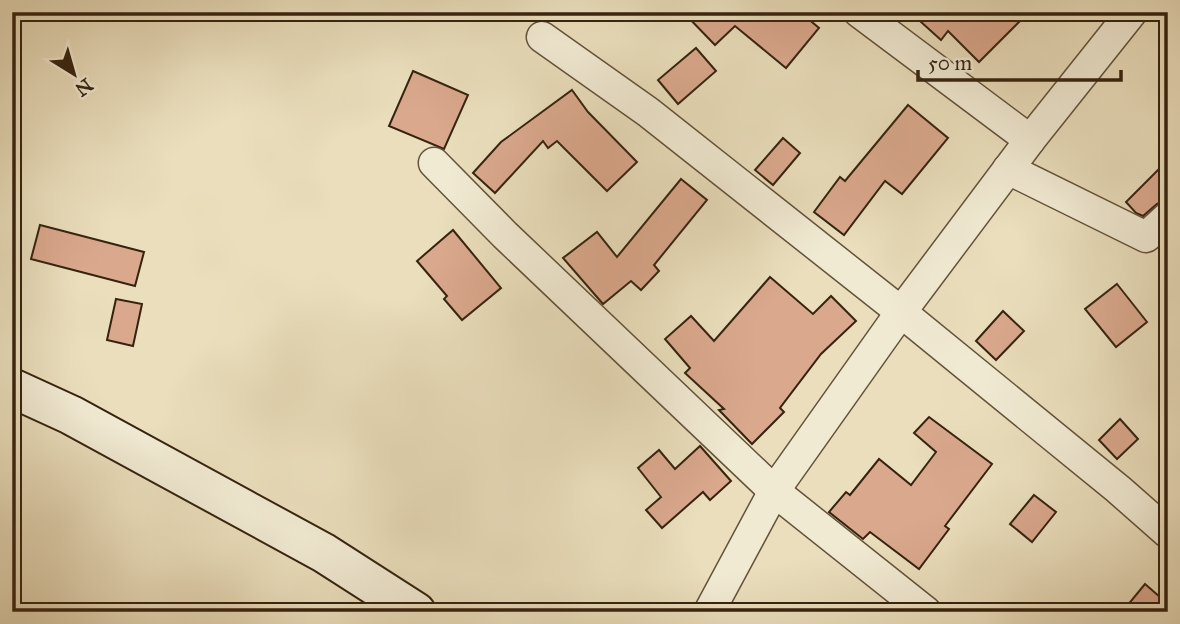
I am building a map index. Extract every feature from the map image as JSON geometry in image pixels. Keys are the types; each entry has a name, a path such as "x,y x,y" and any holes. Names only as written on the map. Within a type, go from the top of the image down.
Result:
{"main road":[{"path":"12,388 71,415 324,553 416,612"}],"street":[{"path":"859,12 1030,139"},
{"path":"709,612 774,491 901,312 1030,139 1132,12"},
{"path":"541,37 648,112 901,312 1168,533"},
{"path":"434,163 505,235 774,491 926,612"},
{"path":"1008,169 1146,237 1168,217"}],"building":[{"path":"683,12 800,12 819,28 786,68 735,26 715,45"},
{"path":"910,12 1029,12 979,62 948,31 941,40"},
{"path":"696,48 716,71 678,104 658,80"},
{"path":"413,71 468,95 444,149 389,126"},
{"path":"572,90 588,112 637,162 607,191 557,141 548,148 543,141 495,193 473,173 501,142"},
{"path":"908,105 948,138 902,194 885,181 844,235 814,212 840,177 845,181"},
{"path":"783,138 800,153 773,185 755,170"},
{"path":"1168,160 1168,200 1157,204 1143,216 1136,213 1126,202"},
{"path":"681,179 707,200 654,265 659,271 641,290 631,281 603,304 563,258 597,232 617,257"},
{"path":"40,225 144,252 135,286 31,259"},
{"path":"453,230 501,288 462,320 444,299 447,296 417,261"},
{"path":"770,277 813,314 831,296 856,321 821,354 780,408 784,412 752,444 719,410 724,409 685,373 690,368 665,339 691,316 714,341"},
{"path":"1117,284 1147,322 1116,347 1085,309"},
{"path":"116,299 142,304 133,346 107,340"},
{"path":"1003,311 1024,331 996,360 976,341"},
{"path":"929,417 992,464 945,526 949,529 919,569 870,532 863,539 829,512 846,492 850,495 879,459 911,485 936,452 914,433"},
{"path":"1120,419 1138,439 1117,459 1099,440"},
{"path":"700,446 731,481 710,500 703,492 662,528 646,510 661,497 638,468 659,450 675,469"},
{"path":"1034,495 1056,512 1032,542 1010,524"},
{"path":"1145,584 1168,604 1168,612 1122,612"}]}
